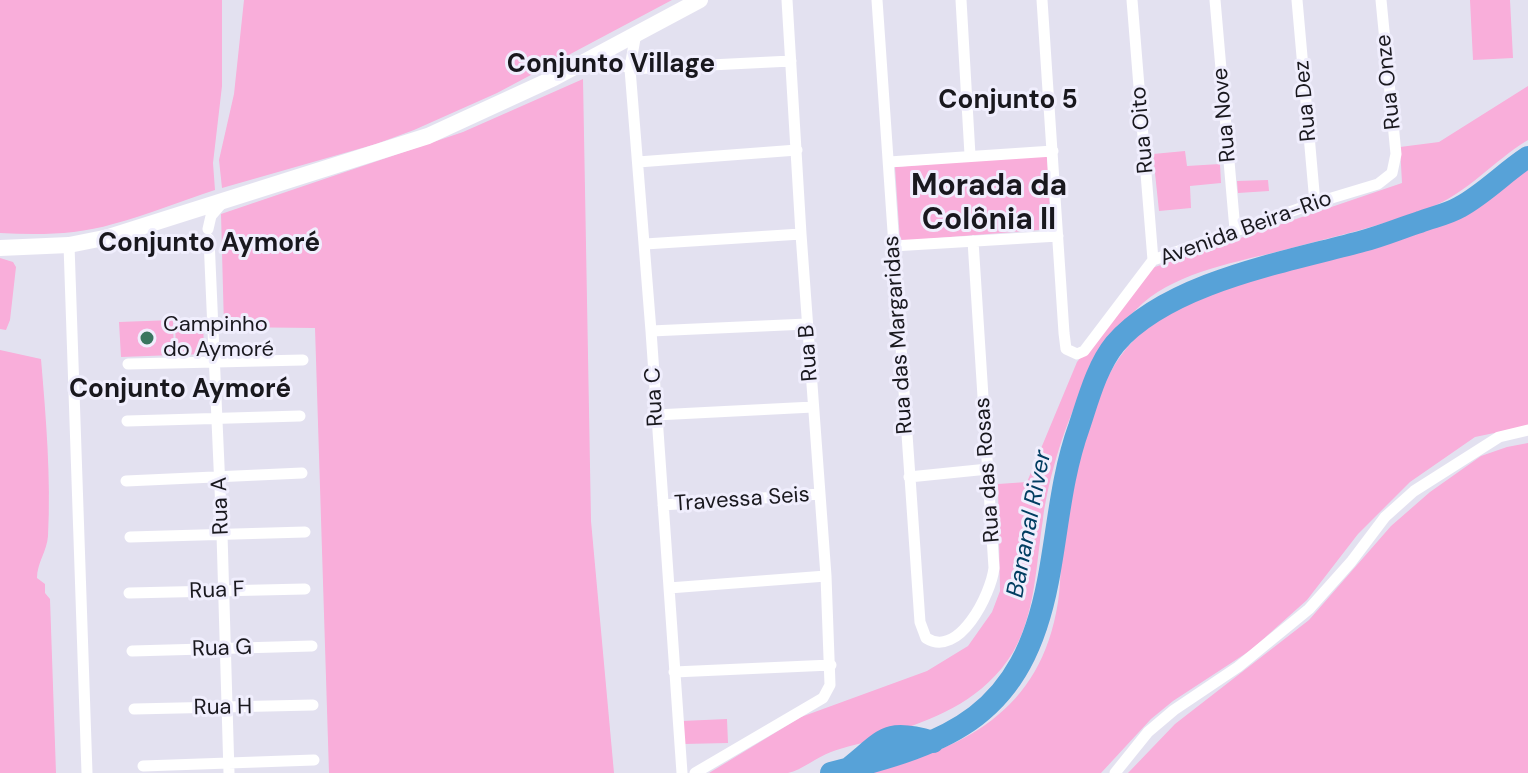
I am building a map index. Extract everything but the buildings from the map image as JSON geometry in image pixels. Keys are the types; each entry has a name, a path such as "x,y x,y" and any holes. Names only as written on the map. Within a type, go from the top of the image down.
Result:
{"main road":[{"path":"0,248 69,245 109,237 428,136 502,104 700,0"}],"street":[{"name":"Rua B","path":"695,773 819,701 829,691 831,665 826,576 787,0"},
{"name":"Rua das Margaridas","path":"877,0 920,622"},
{"path":"961,0 970,155"},
{"path":"893,246 1058,236 1042,0"},
{"name":"Rua Oito","path":"1132,0 1153,260"},
{"name":"Rua Nove","path":"1215,0 1235,230"},
{"name":"Rua Dez","path":"1297,0 1315,203"},
{"name":"Rua Onze","path":"1381,0 1395,164"},
{"name":"Rua C","path":"636,33 630,68 682,773"},
{"path":"601,53 630,68 791,61"},
{"path":"638,162 797,150"},
{"path":"889,162 1053,151"},
{"name":"Avenida Beira-Rio","path":"1058,236 1065,346 1072,353 1081,353 1153,260 1378,184 1388,179 1395,164"},
{"path":"209,231 214,212 225,200"},
{"path":"191,211 204,218 209,231"},
{"name":"Rua A","path":"209,231 229,768"},
{"path":"645,244 801,234"},
{"name":"Rua das Rosas","path":"920,622 923,634 931,642 941,644 952,640 972,618 986,595 994,568 973,241"},
{"path":"69,245 87,773"},
{"path":"651,331 807,324"},
{"path":"128,364 303,360"},
{"path":"656,415 813,407"},
{"path":"127,421 300,416"},
{"path":"1115,773 1148,732 1174,710 1238,667 1309,609 1351,562 1385,517 1414,491 1499,437 1528,430"},
{"path":"909,477 988,469"},
{"path":"126,481 302,473"},
{"name":"Travessa Seis","path":"663,505 820,494"},
{"path":"130,537 305,532"},
{"path":"669,588 826,576"},
{"name":"Rua F","path":"129,593 305,589"},
{"name":"Rua G","path":"132,651 312,646"},
{"path":"674,672 831,665"},
{"name":"Rua H","path":"134,709 313,705"},
{"path":"143,766 229,768 314,760"}],"shaded area":[{"path":"0,0 222,0 222,86 213,163 215,190 99,228 57,233 0,233"},
{"path":"244,0 672,0 497,93 414,130 376,144 222,188 219,160 234,94"},
{"path":"1470,0 1510,0 1513,58 1473,60"},
{"path":"583,79 591,521 614,773 329,773 315,328 224,327 221,214 463,132"},
{"path":"1528,86 1528,140 1443,202 1375,226 1192,275 1158,292 1124,323 1106,347 1076,402 1055,462 1032,597 1022,634 1002,668 975,694 929,719 831,752 788,773 709,773 801,717 927,671 968,646 992,612 1000,591 998,484 1027,482 1077,362 1152,268 1402,183 1400,147 1439,142"},
{"path":"1185,151 1187,166 1220,164 1221,183 1190,186 1191,208 1159,211 1153,154"},
{"path":"1047,155 1051,229 900,241 895,167"},
{"path":"1528,169 1528,426 1475,437 1410,482 1358,534 1307,600 1251,650 1151,719 1101,773 864,773 900,764 964,738 992,720 1015,698 1034,672 1049,640 1058,602 1065,510 1078,453 1114,365 1134,340 1166,314 1203,294 1243,279 1373,246 1454,220"},
{"path":"1268,180 1269,191 1238,193 1237,181"},
{"path":"0,258 13,262 16,267 6,330 0,329"},
{"path":"203,319 204,354 176,355 175,320"},
{"name":"Campinho do Aymoré","path":"173,320 174,355 121,357 119,322"},
{"path":"0,350 41,359 48,448 49,514 47,541 37,578 45,584 45,593 50,599 56,773 0,773"},
{"path":"1528,443 1528,773 1128,773 1175,724 1309,620 1391,526 1430,492 1481,456"},
{"path":"727,719 728,743 683,744 682,721"}],"waterway":[{"name":"Bananal River","path":"831,773 913,749 947,734 976,716 1000,693 1020,664 1036,627 1048,581 1068,465 1090,395 1109,353 1138,323 1165,305 1230,277 1370,239 1451,212 1478,196 1528,157"},
{"path":"850,767 879,743 895,736 933,742"}],"place":[{"name":"Campinho do Aymoré","path":"147,338"}],"district":[{"name":"Conjunto Village","path":"611,65"},
{"name":"Conjunto 5","path":"1008,101"},
{"name":"Morada da Colônia II","path":"989,204"},
{"name":"Conjunto Aymoré","path":"209,244"},
{"name":"Conjunto Aymoré","path":"180,390"}]}
